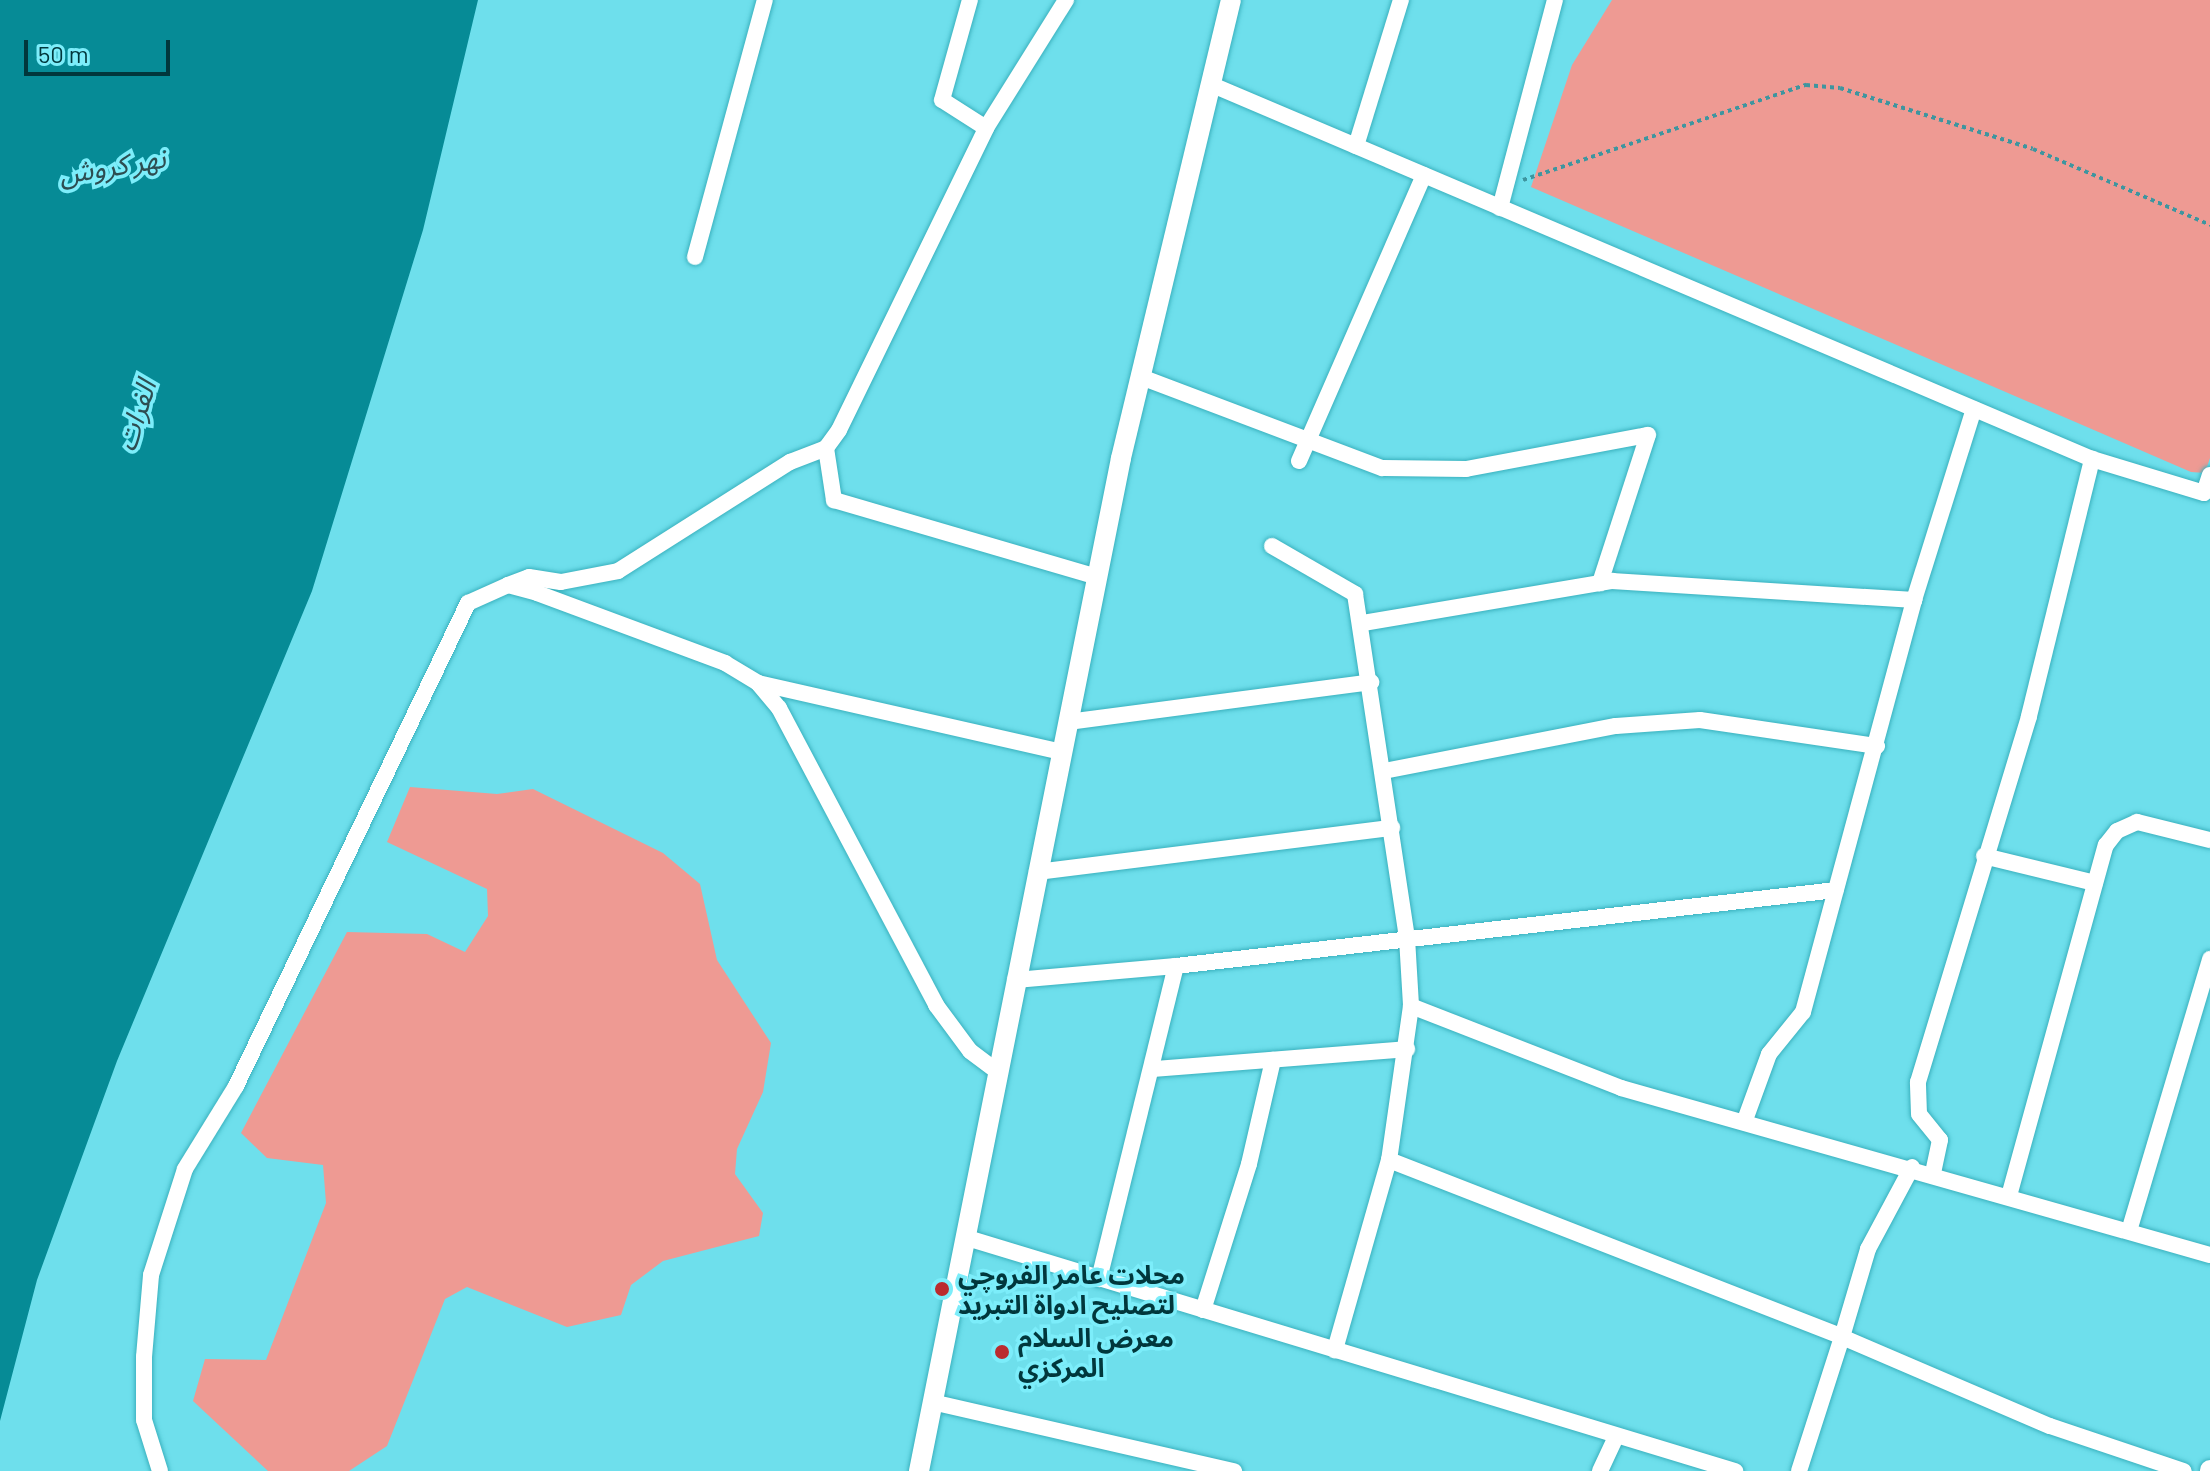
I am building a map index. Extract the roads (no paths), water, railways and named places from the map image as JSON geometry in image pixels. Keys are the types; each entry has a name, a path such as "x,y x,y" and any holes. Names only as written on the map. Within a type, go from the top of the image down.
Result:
{"street":[{"path":"695,257 765,0"},
{"path":"970,0 942,100 986,128"},
{"path":"160,1471 144,1420 144,1357 151,1275 185,1169 236,1086 468,603 529,577 561,582 618,571 777,470 826,448 839,430 986,128 1066,0"},
{"path":"919,1471 1097,577 1231,0"},
{"path":"1356,146 1401,0"},
{"path":"1500,208 1555,0"},
{"path":"1210,84 2092,459 2204,493 2210,475"},
{"path":"1299,461 1424,175"},
{"path":"1141,377 1382,468 1466,469 1648,435 1600,583"},
{"path":"1745,1120 1769,1054 1803,1012 1914,600 1974,409"},
{"path":"826,448 834,500 1097,577"},
{"path":"1933,1173 1940,1140 1919,1114 1918,1082 1984,856 2029,716 2092,459"},
{"path":"1272,546 1355,594 1363,623 1407,938 1411,1006 1389,1160 1335,1350"},
{"path":"1363,623 1600,583 1914,600"},
{"path":"508,585 725,663 758,683 1062,752"},
{"path":"1068,722 1371,682"},
{"path":"758,683 779,708 936,1005 970,1051 997,1071"},
{"path":"1384,771 1616,726 1700,720 1877,746"},
{"path":"2009,1196 2106,845 2117,831 2137,822 2210,840"},
{"path":"1037,872 1392,828"},
{"path":"1984,856 2095,883"},
{"path":"1015,980 1176,966 1836,890"},
{"path":"2129,1231 2210,959"},
{"path":"1099,1279 1154,1069 1176,966"},
{"path":"1411,1006 1621,1088 1912,1167 2210,1255"},
{"path":"1154,1069 1407,1049"},
{"path":"1203,1310 1249,1164 1273,1060"},
{"path":"1389,1160 1842,1337 2050,1426 2184,1471"},
{"path":"1799,1471 1868,1249 1912,1167"},
{"path":"964,1237 1735,1471"},
{"path":"932,1402 1234,1471"},
{"path":"1600,1471 1616,1436"}],"water":[{"path":"0,0 478,0 423,230 312,591 117,1061 37,1280 0,1421"}],"place":[{"name":"محلات عامر الفروچي لتصليح ادواة التبريد","path":"942,1289"},
{"name":"معرض السلام المركزي","path":"1002,1352"}],"water label":[{"name":"نهر كروش","path":"112,165"},
{"name":"الفرات","path":"135,415"}]}
